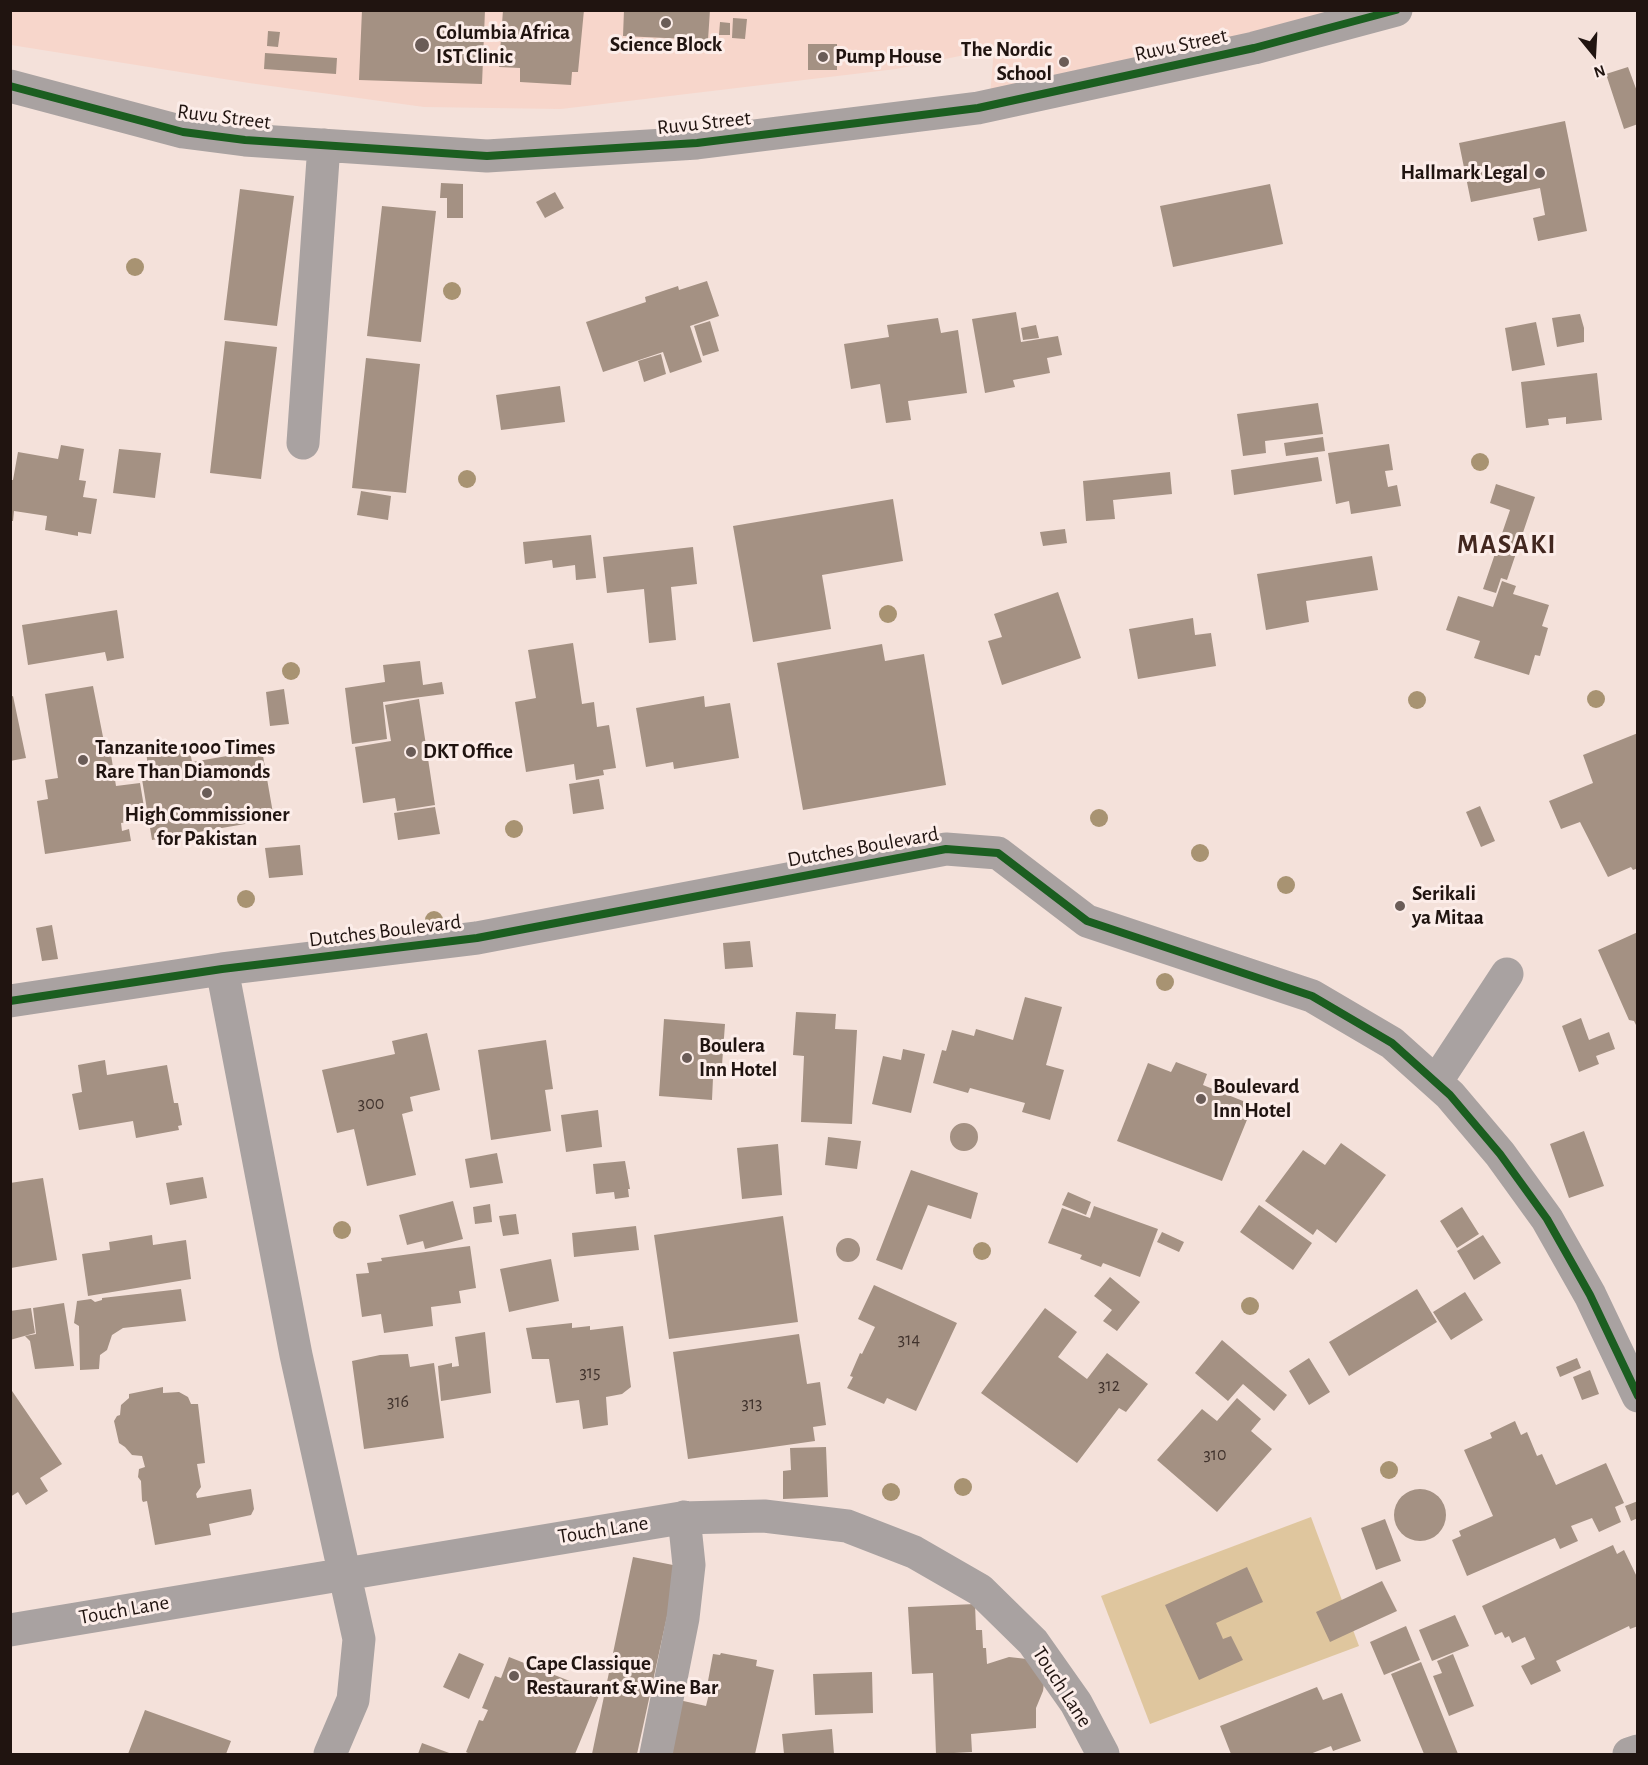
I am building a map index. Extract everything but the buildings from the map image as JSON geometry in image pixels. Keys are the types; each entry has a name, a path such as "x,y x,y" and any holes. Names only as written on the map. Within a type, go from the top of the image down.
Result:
{"street":[{"name":"Ruvu Street","path":"10,86 183,132 245,140 487,156 697,144 978,108 1254,48 1396,10"},
{"path":"303,443 324,145"},
{"name":"Dutches Boulevard","path":"10,1001 222,969 477,938 946,849 998,853 1087,921 1312,996 1392,1043 1450,1095 1500,1154 1547,1219 1590,1295 1638,1396"},
{"path":"222,969 296,1355 358,1640 353,1700 330,1755"},
{"path":"1436,1082 1507,974"},
{"name":"Touch Lane","path":"10,1630 684,1517 764,1516 847,1526 914,1552 980,1590 1033,1642 1076,1703 1103,1755"},
{"path":"656,1755 683,1618 689,1565 684,1517"},
{"path":"1629,1755 1638,1751"}],"shaded area":[{"path":"10,11 1352,11 990,96 994,49 896,69 561,109 424,107 249,83 11,45"},
{"path":"1311,1517 1359,1646 1150,1724 1101,1596"}],"cycle path":[{"path":"10,86 183,132 245,140 487,156 697,143 978,108 1254,48 1396,10"},
{"path":"10,1001 222,969 477,938 946,849 998,853 1087,921 1312,996 1392,1043 1450,1095 1500,1154 1547,1219 1590,1295 1638,1396"}],"place":[{"name":"Science Block","path":"666,23"},
{"name":"Columbia Africa IST Clinic","path":"422,45"},
{"name":"Pump House","path":"823,57"},
{"name":"The Nordic School","path":"1064,62"},
{"name":"Hallmark Legal","path":"1540,173"},
{"name":"DKT Office","path":"411,752"},
{"name":"Tanzanite 1000 Times Rare Than Diamonds","path":"83,760"},
{"name":"High Commissioner for Pakistan","path":"207,793"},
{"name":"Serikali ya Mitaa","path":"1400,906"},
{"name":"Boulera Inn Hotel","path":"687,1058"},
{"name":"Boulevard Inn Hotel","path":"1201,1099"},
{"name":"Cape Classique Restaurant & Wine Bar","path":"514,1676"}],"district":[{"name":"MASAKI","path":"1507,545"}]}
